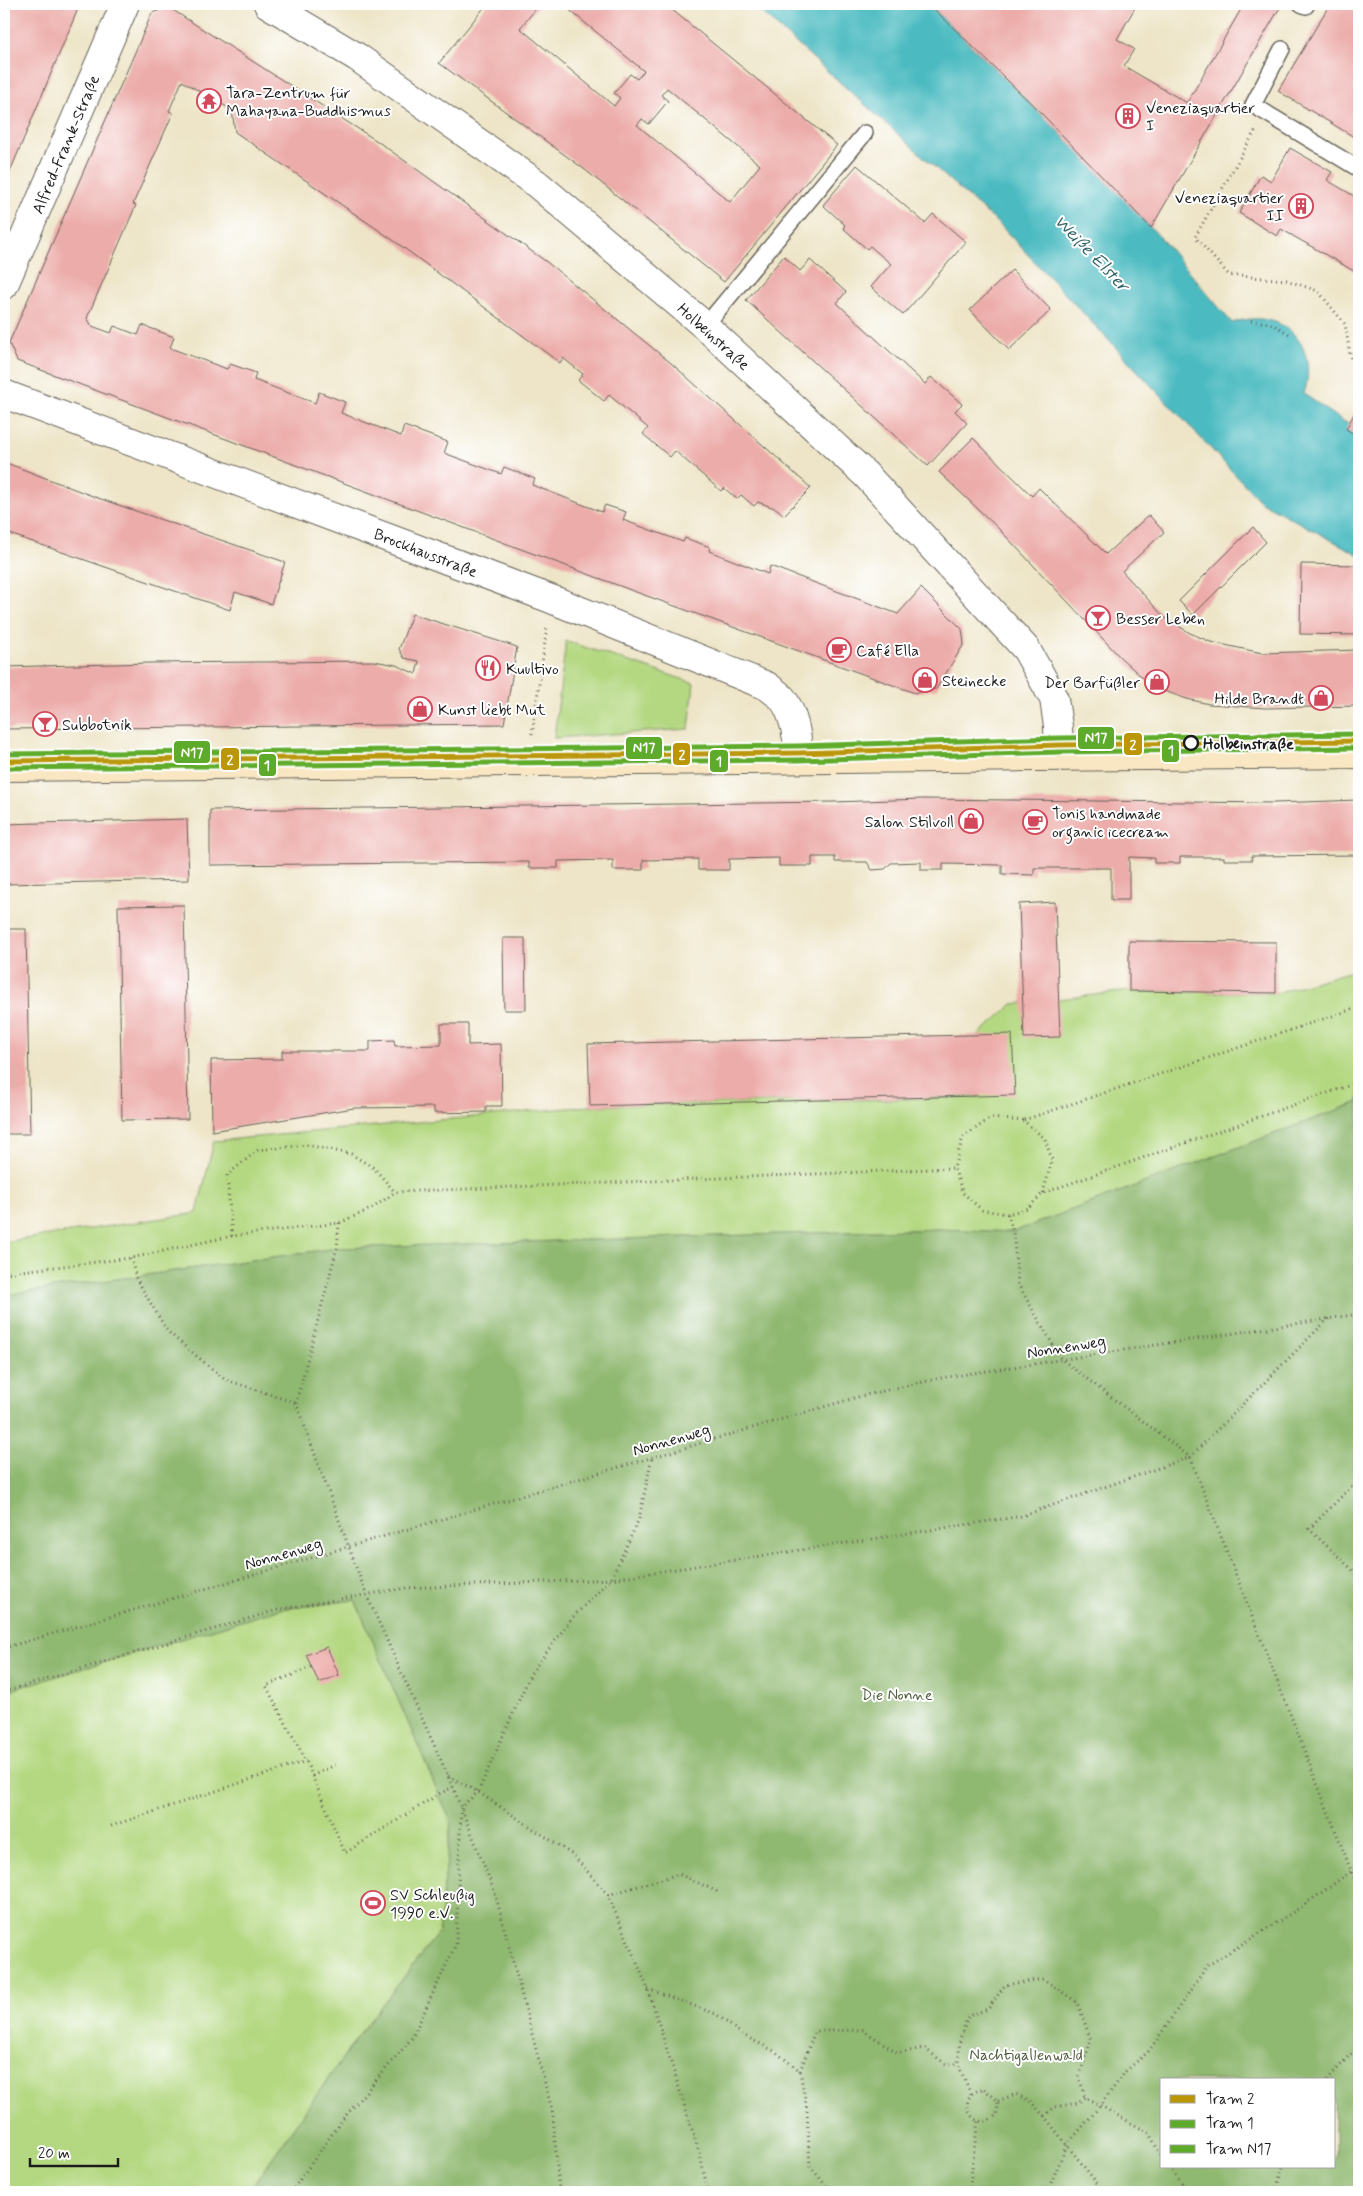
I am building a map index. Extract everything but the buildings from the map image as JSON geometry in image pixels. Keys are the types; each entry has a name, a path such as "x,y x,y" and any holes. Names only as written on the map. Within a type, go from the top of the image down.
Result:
{"main road":[{"path":"4,767 1359,754"}],"street":[{"name":"Alfred-Frank-Straße","path":"4,285 126,4"},
{"name":"Holbeinstraße","path":"268,4 358,57 537,184 705,326 866,475 1026,649 1054,699 1058,726 1059,756"},
{"name":"Brockhausstraße","path":"4,394 551,599 767,686 783,699 790,713 795,732 798,759"}],"lane":[{"path":"1282,49 1253,105 1359,169"},
{"path":"705,326 865,133"}],"path":[{"path":"1266,113 1195,237 1229,275 1286,280 1318,291 1345,324 1351,360"},
{"path":"1250,321 1270,323 1290,335"},
{"path":"528,762 551,599"},
{"path":"1359,1008 1024,1121 991,1118 964,1137 954,1168 963,1193 982,1210 1008,1214 1028,1208 1043,1193 1359,1082"},
{"path":"1024,1121 1044,1139 1052,1160 1043,1193"},
{"path":"232,1236 227,1175 258,1150 307,1145 351,1154 374,1168 395,1192"},
{"path":"4,1273 131,1258 232,1236 339,1223 374,1208 395,1192 954,1168"},
{"path":"1008,1214 1013,1232 1018,1284 1061,1359 1190,1456 1359,1891"},
{"path":"339,1223 336,1248 296,1403 366,1594 448,1775 495,1894 553,2114 559,2192"},
{"path":"131,1258 136,1278 167,1331 224,1379 296,1403"},
{"name":"Nonnenweg","path":"4,1648 861,1396 941,1378 1359,1314"},
{"path":"4,1692 281,1608 406,1588 611,1579 1022,1516 1190,1456 1329,1318"},
{"path":"291,2192 342,2120 412,2038 456,1944 461,1807 478,1792 531,1673 572,1618 611,1579 639,1519 652,1457"},
{"path":"1359,1479 1309,1528 1359,1576"},
{"path":"311,1667 266,1686 306,1761 345,1853 453,1787"},
{"path":"111,1826 306,1761"},
{"path":"312,1776 335,1765"},
{"path":"448,1775 478,1792 573,1855 608,1895 648,1989 700,2155 708,2192"},
{"path":"1047,2192 1067,2145 1126,2071 1149,2051 1207,1966 1298,1909 1359,1866"},
{"path":"608,1895 679,1874 718,1892"},
{"path":"971,2094 958,2064 960,2039 968,2016 988,2009 1005,1985 1043,1979 1077,2002 1091,2040 1079,2077 1085,2097 1149,2133 1160,2154"},
{"path":"648,1989 716,2014 743,2035 776,2052 800,2072"},
{"path":"831,2192 810,2166 807,2110 800,2072 815,2031 863,2030 898,2053 924,2048 946,2064 958,2064"},
{"path":"1329,2078 1359,2045"},
{"path":"984,2089 998,2101 997,2115 986,2121 978,2120 968,2112 967,2103 971,2094 976,2090 984,2089"},
{"path":"998,2101 1016,2094 1030,2102 1044,2116 1104,2192"},
{"path":"1044,2116 1056,2107 1078,2103 1085,2097"},
{"path":"969,2192 978,2120"},
{"path":"1170,2168 1189,2192"},
{"path":"1275,2192 1283,2168"}],"green space":[{"path":"566,641 694,683 689,729 554,738"},
{"path":"1359,969 1359,1102 1013,1232 940,1229 337,1248 4,1295 4,1242 197,1213 214,1141 590,1106 979,1097 977,1036 1013,1004 1129,991 1276,993"},
{"name":"Die Nonne","path":"1359,1102 1359,2192 248,2192 361,2032 439,1932 451,1822 355,1600 281,1609 4,1692 4,1295 337,1248 940,1229 1013,1232"},
{"name":"SV Schleußig 1990 e.V.","path":"355,1600 451,1822 439,1932 361,2032 248,2192 4,2192 4,1692 281,1609"}],"water":[{"name":"Weiße Elster","path":"752,4 929,4 1076,149 1159,236 1232,323 1250,319 1267,320 1281,325 1293,333 1307,359 1308,376 1304,394 1343,421 1359,429 1359,555 1261,502 1001,226"}],"tram line":[{"name":"N17","path":"4,754 798,746 1059,738 1359,734"},
{"name":"2","path":"4,761 798,753 1059,745 1359,741"},
{"name":"1","path":"4,768 798,760 1059,752 1359,748"}],"place":[{"name":"Tara-Zentrum für Mahayana-Buddhismus","path":"209,101"},
{"name":"Veneziaquartier I","path":"1128,116"},
{"name":"Veneziaquartier II","path":"1301,206"},
{"name":"Besser Leben","path":"1098,618"},
{"name":"Café Ella","path":"839,650"},
{"name":"Kuultivo","path":"488,668"},
{"name":"Steinecke","path":"925,680"},
{"name":"Der Barfüßler","path":"1157,682"},
{"name":"Hilde Brandt","path":"1321,698"},
{"name":"Kunst liebt Mut","path":"420,709"},
{"name":"Subbotnik","path":"45,724"},
{"name":"Holbeinstraße","path":"1191,743"},
{"name":"Salon Stilvoll","path":"971,821"},
{"name":"Tonis handmade organic icecream","path":"1035,822"},
{"name":"SV Schleußig 1990 e.V.","path":"373,1903"}],"park label":[{"name":"Nachtigallenwald","path":"1026,2054"}]}
